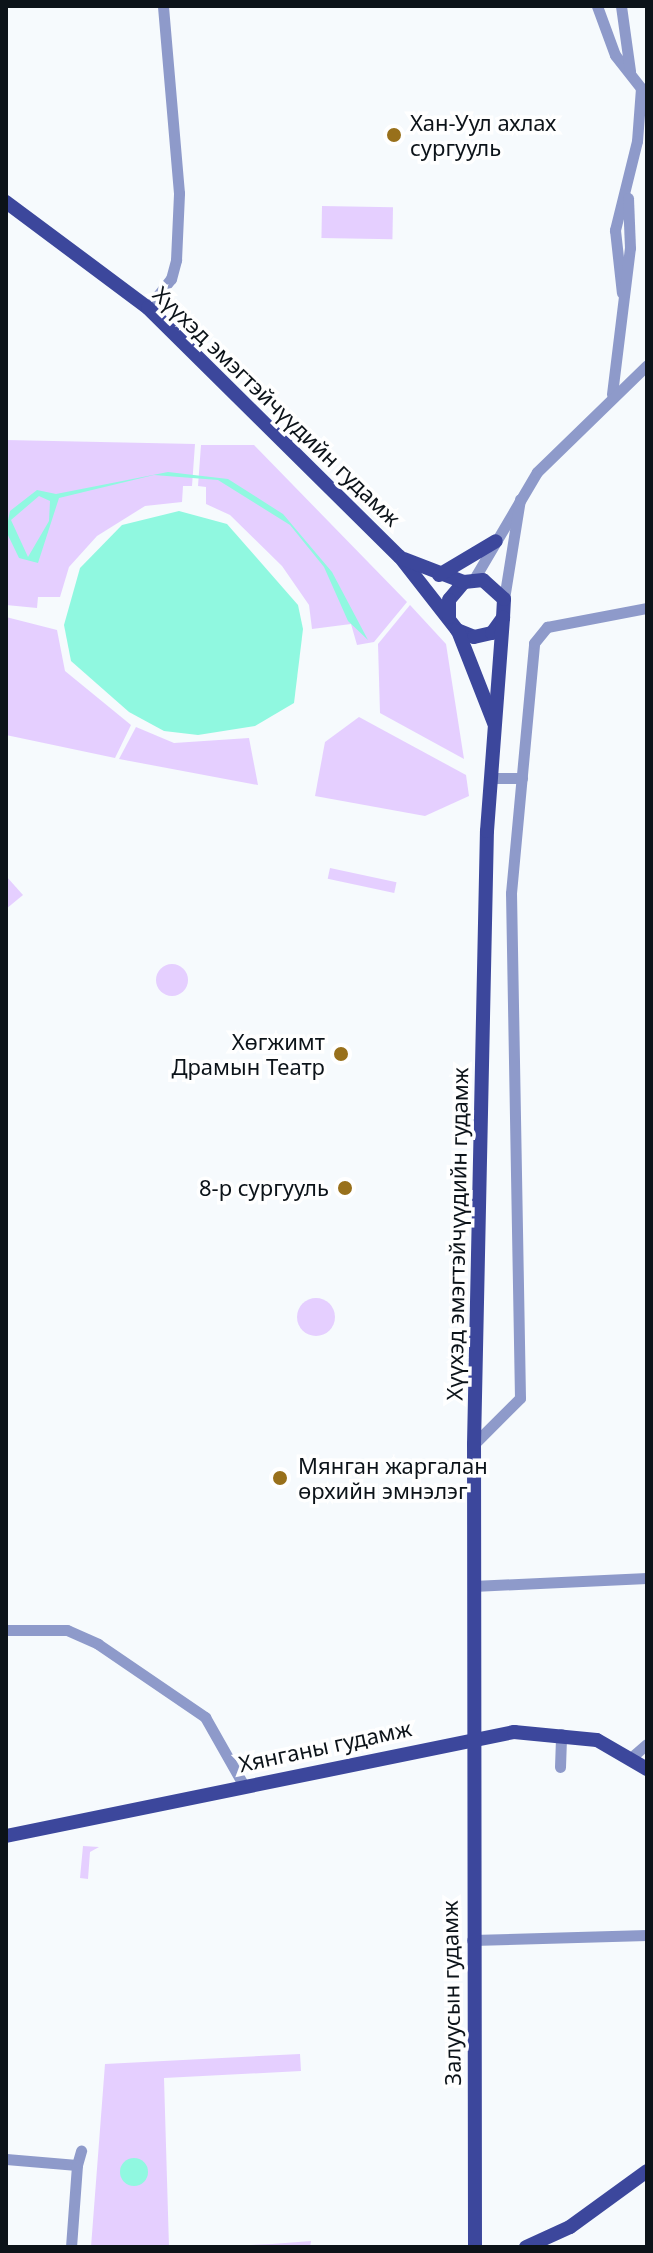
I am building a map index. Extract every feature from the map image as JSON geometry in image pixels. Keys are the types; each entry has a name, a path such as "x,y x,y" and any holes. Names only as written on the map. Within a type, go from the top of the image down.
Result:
{"main road":[{"name":"Хүүхэд эмэгтэйчүүдийн гудамж","path":"6,202 148,308 400,557 453,623 496,731"},
{"path":"439,575 496,541"},
{"name":"Хүүхэд эмэгтэйчүүдийн гудамж","path":"400,557 439,575 492,584 504,599 492,778 474,1444 470,1739"},
{"path":"469,580 449,600 453,623 483,636 503,618"},
{"name":"Хянганы гудамж","path":"6,1836 470,1739 561,1734 631,1756 647,1769"},
{"name":"Залуусын гудамж","path":"470,1739 475,2247"},
{"path":"526,2247 570,2227 647,2171"}],"street":[{"path":"148,308 171,279 176,260 179,193 163,6"},
{"path":"597,6 615,55 644,88 643,128 627,193 631,234 612,394"},
{"path":"621,6 630,72"},
{"path":"469,580 496,541 525,488 612,394 647,365"},
{"path":"504,599 525,488"},
{"path":"474,1444 520,1398 511,893 539,633 647,608"},
{"path":"492,778 522,778"},
{"path":"473,1586 647,1578"},
{"path":"6,1630 67,1630 98,1644 205,1717 244,1786"},
{"path":"560,1767 561,1734"},
{"path":"623,1770 631,1756 647,1744"},
{"path":"472,1940 647,1935"},
{"path":"71,2247 77,2165 81,2151"},
{"path":"6,2159 77,2165"}],"shaded area":[{"path":"322,206 393,207 392,239 321,238"},
{"path":"6,440 195,444 192,486 183,486 182,502 145,506 97,536 69,567 60,597 38,597 37,608 6,605"},
{"path":"201,445 254,445 407,602 374,642 357,645 351,624 312,629 309,605 282,566 230,515 206,504 206,487 198,486"},
{"path":"168,472 228,479 283,514 332,572 368,640 348,621 324,567 290,525 218,480 154,475 59,498 38,563 19,558 6,531 10,511 37,490 56,494","holes":["39,496 50,501 49,521 28,557 11,520"]},
{"path":"179,511 227,524 298,605 303,629 294,703 255,726 198,735 164,731 129,712 71,661 64,625 80,568 122,525"},
{"path":"410,605 446,644 464,759 380,713 378,644"},
{"path":"6,617 57,630 65,671 131,725 115,758 6,735"},
{"path":"359,717 466,775 469,796 425,816 315,796 325,742"},
{"path":"136,727 174,743 249,738 258,785 119,759"},
{"path":"330,868 397,882 394,893 328,879"},
{"path":"6,876 23,895 6,909"},
{"path":"172,964 183,969 188,980 183,991 172,996 161,991 156,980 161,969"},
{"path":"316,1298 329,1304 335,1317 329,1330 316,1336 303,1330 297,1317 303,1304"},
{"path":"83,1846 99,1847 90,1852 88,1879 80,1878"},
{"path":"300,2054 301,2071 164,2078 169,2247 91,2247 105,2064"},
{"path":"134,2158 144,2162 148,2172 144,2182 134,2186 124,2182 120,2172 124,2162"},
{"path":"311,2241 310,2247 206,2247 272,2244"}],"place":[{"name":"Хан-Уул ахлах сургууль","path":"394,135"},
{"name":"Хөгжимт Драмын Театр","path":"341,1054"},
{"name":"8-р сургууль","path":"345,1188"},
{"name":"Мянган жаргалан өрхийн эмнэлэг","path":"280,1478"}]}
